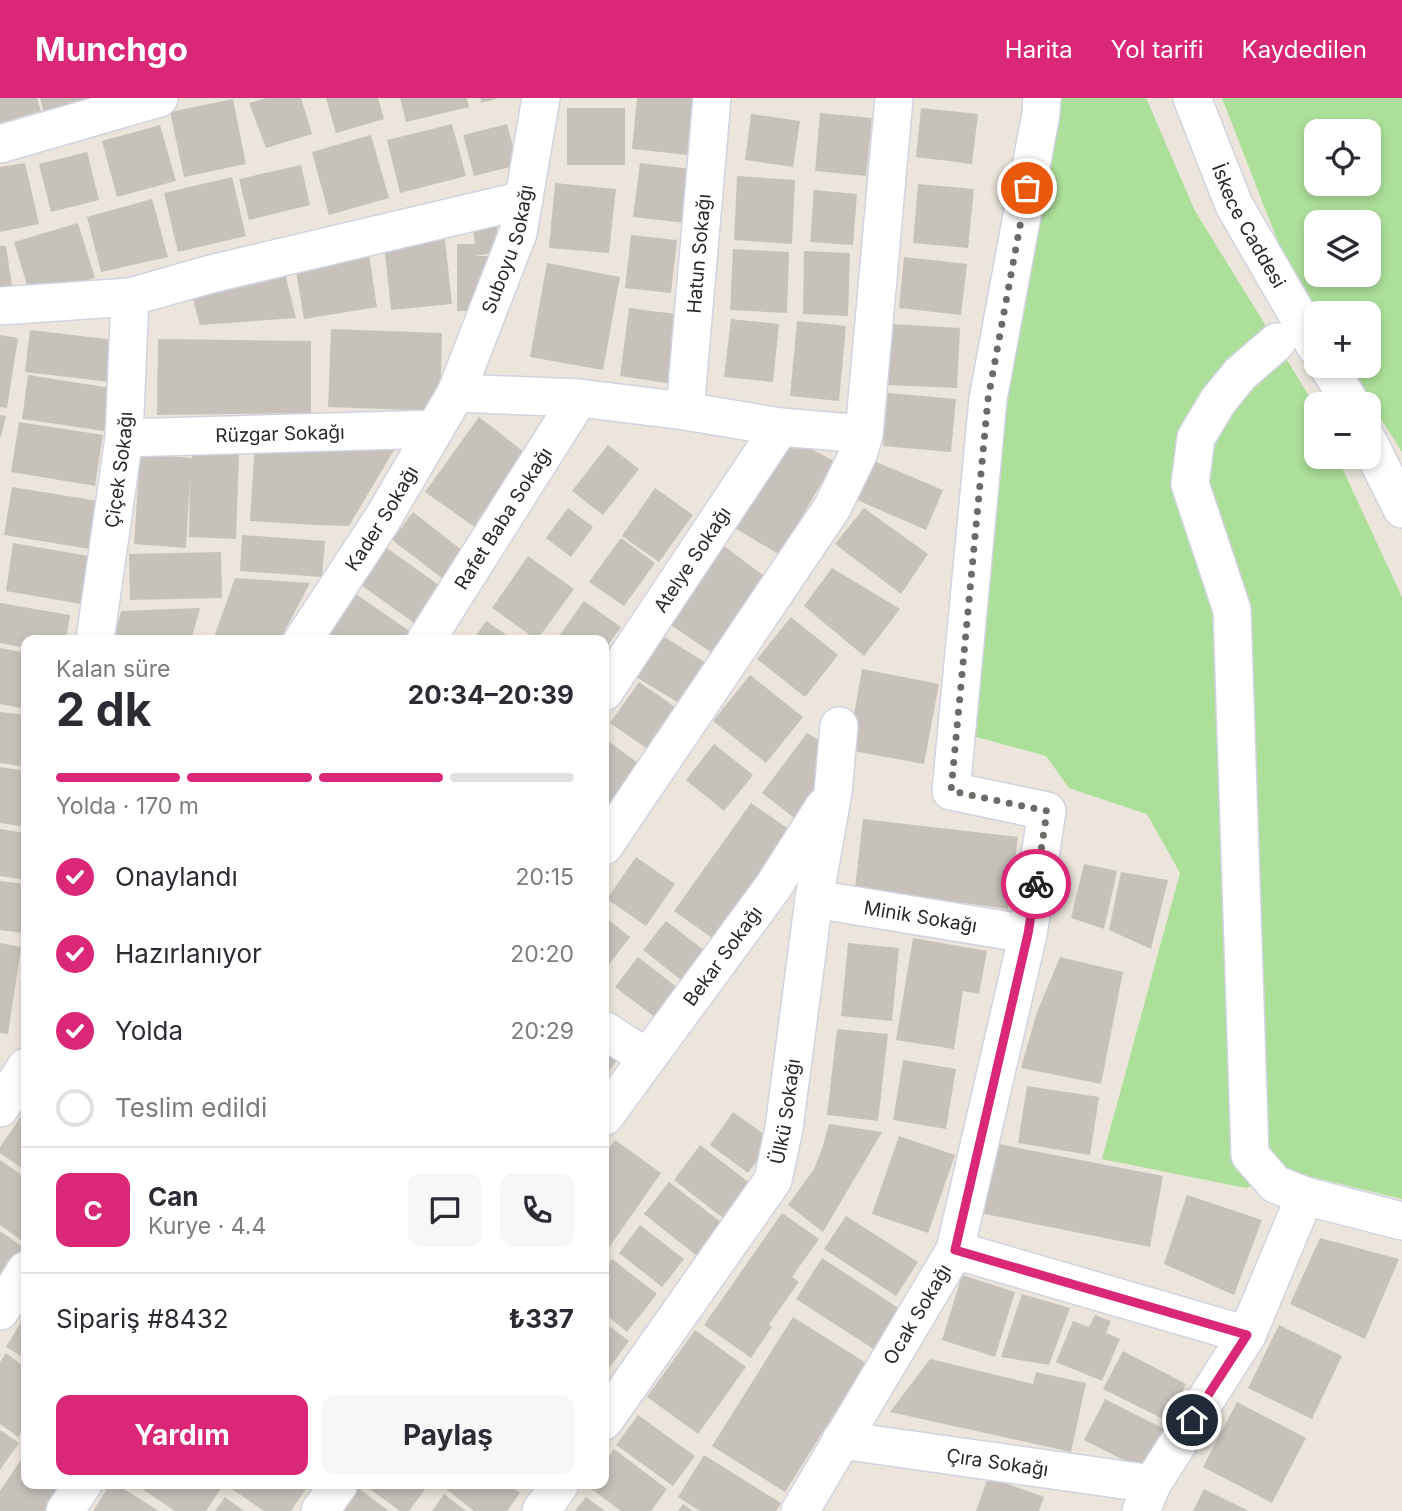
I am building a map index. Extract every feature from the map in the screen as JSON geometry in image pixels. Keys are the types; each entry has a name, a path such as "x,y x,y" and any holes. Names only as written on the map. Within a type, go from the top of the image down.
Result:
{"street":[{"path":"0,144 159,98"},
{"name":"Suboyu Sokağı","path":"456,393 518,233 541,98"},
{"name":"Hatun Sokağı","path":"685,411 712,98"},
{"path":"609,839 832,508 859,452 864,434 894,98"},
{"name":"Ocak Sokağı","path":"800,1511 955,1250 1028,934 1047,811 951,791 988,399 1042,98"},
{"name":"İskece Caddesi","path":"1192,98 1234,205 1304,326"},
{"path":"0,306 130,298 211,274 524,200"},
{"name":"Çiçek Sokağı","path":"96,635 124,438 130,298"},
{"path":"1277,342 1240,373 1212,411 1196,438 1190,484 1232,610 1250,1155 1275,1184 1305,1196 1402,1221"},
{"path":"456,393 579,398 685,411 780,427 864,434"},
{"name":"Kader Sokağı","path":"306,635 383,518 456,393"},
{"name":"Rafet Baba Sokağı","path":"429,635 579,398"},
{"name":"Atelye Sokağı","path":"609,684 780,427"},
{"name":"Rüzgar Sokağı","path":"124,438 435,429"},
{"path":"1381,467 1402,509"},
{"name":"Ülkü Sokağı","path":"609,1415 773,1180 784,1128 814,899 833,792 839,726"},
{"name":"Bekar Sokağı","path":"609,1110 774,887 833,792"},
{"name":"Minik Sokağı","path":"814,899 1028,934"},
{"path":"609,1033 646,1057"},
{"path":"1146,1497 1247,1335 1305,1196"},
{"path":"955,1250 1247,1335"},
{"path":"0,1311 21,1278"},
{"name":"Çıra Sokağı","path":"841,1440 1146,1497"},
{"path":"65,1511 80,1489"},
{"path":"320,1511 335,1489"},
{"path":"541,1511 556,1489"}],"green space":[{"path":"1055,98 1146,98 1195,211 1307,392 1304,392 1304,469 1343,469 1402,597 1402,1199 1288,1171 1246,1188 1102,1159 1180,873 1147,814 1069,788 1046,756 969,735 994,365"},
{"path":"1222,98 1402,98 1402,452 1381,419 1381,392 1364,392 1355,378 1381,378 1381,301 1309,301 1287,265"}],"building":[{"path":"0,98 37,98 41,111 0,123"},
{"path":"40,98 98,98 45,117"},
{"path":"266,98 301,98 312,134 266,148 249,103"},
{"path":"326,98 378,98 384,119 336,133"},
{"path":"400,98 467,98 469,107 406,122"},
{"path":"480,98 496,98 496,99 481,103"},
{"path":"637,98 694,98 688,155 632,149"},
{"path":"233,99 246,164 184,177 170,112"},
{"path":"567,108 625,108 625,165 567,165"},
{"path":"921,108 978,114 972,164 916,157"},
{"path":"820,113 872,118 866,176 815,171"},
{"path":"751,114 800,121 793,167 745,160"},
{"path":"452,124 466,176 400,193 387,140"},
{"path":"507,124 518,165 474,176 463,135"},
{"path":"160,125 176,181 117,197 102,141"},
{"path":"371,135 389,198 329,215 312,152"},
{"path":"87,152 99,200 51,212 39,164"},
{"path":"25,163 39,224 0,232 0,167"},
{"path":"640,163 691,169 685,223 633,217"},
{"path":"301,165 310,205 249,220 239,179"},
{"path":"737,176 795,180 792,244 734,240"},
{"path":"232,177 246,236 178,252 164,193"},
{"path":"555,183 616,189 609,253 549,248"},
{"path":"918,184 974,189 968,248 913,243"},
{"path":"814,190 857,194 853,245 810,242"},
{"path":"152,199 168,257 101,272 87,217"},
{"path":"78,223 95,278 31,298 14,242"},
{"path":"497,224 498,252 475,256 488,256 488,294 478,311 457,311 457,244 475,244 473,228"},
{"path":"631,235 677,240 671,293 625,288"},
{"path":"445,239 452,304 391,310 384,245"},
{"path":"0,246 6,246 13,293 0,295"},
{"path":"368,248 377,307 304,319 294,260"},
{"path":"733,249 789,252 787,313 730,310"},
{"path":"804,251 850,253 848,316 803,314"},
{"path":"904,257 967,264 961,315 899,308"},
{"path":"282,261 296,318 200,325 189,285"},
{"path":"547,263 620,277 603,370 530,357"},
{"path":"629,308 683,315 673,384 620,376"},
{"path":"731,319 779,324 773,382 724,377"},
{"path":"797,321 846,326 839,401 790,396"},
{"path":"891,324 960,328 957,388 888,385"},
{"path":"331,329 442,333 440,411 328,407"},
{"path":"30,330 115,340 110,382 25,372"},
{"path":"0,335 18,338 7,408 0,407"},
{"path":"158,339 311,341 311,413 157,415"},
{"path":"28,375 111,388 104,431 22,419"},
{"path":"888,393 956,399 951,452 883,446"},
{"path":"0,415 6,416 1,437 0,437"},
{"path":"479,417 533,459 479,530 425,492"},
{"path":"19,422 103,435 95,486 11,472"},
{"path":"785,435 834,461 780,555 733,527"},
{"path":"255,442 394,450 349,526 315,525 250,521"},
{"path":"608,445 639,469 603,515 572,491"},
{"path":"192,449 239,451 236,539 189,537 190,478 186,548 134,544 140,454 192,458"},
{"path":"874,461 943,490 926,530 857,500"},
{"path":"12,487 98,501 90,549 4,535"},
{"path":"655,488 693,515 659,562 622,536"},
{"path":"568,508 593,527 571,557 546,538"},
{"path":"864,508 928,554 901,594 835,544"},
{"path":"413,512 463,551 442,578 392,540"},
{"path":"242,535 325,541 322,577 240,571"},
{"path":"621,538 655,563 624,606 589,582"},
{"path":"13,543 89,556 81,604 6,591"},
{"path":"720,543 768,579 715,655 665,621"},
{"path":"387,548 443,588 417,625 361,585"},
{"path":"221,552 222,598 130,600 129,554"},
{"path":"528,556 574,589 541,635 530,635 492,608"},
{"path":"832,568 900,609 864,656 804,606"},
{"path":"235,578 310,583 283,635 215,635"},
{"path":"353,592 415,635 323,635"},
{"path":"584,601 621,627 609,644 609,635 560,635"},
{"path":"0,603 70,615 67,635 21,635 21,647 0,643"},
{"path":"200,608 192,635 115,635 121,611"},
{"path":"791,617 838,655 805,697 757,659"},
{"path":"486,621 507,635 476,635"},
{"path":"657,632 717,670 692,711 631,674"},
{"path":"0,648 21,652 21,708 0,704"},
{"path":"862,669 939,684 924,764 848,750"},
{"path":"750,675 803,717 766,763 713,721"},
{"path":"639,682 684,713 655,754 610,723"},
{"path":"0,712 21,714 21,766 0,763"},
{"path":"807,733 829,746 823,784 797,820 762,793"},
{"path":"609,742 646,769 609,822"},
{"path":"714,744 753,775 724,811 686,780"},
{"path":"0,767 21,770 21,826 0,823"},
{"path":"751,803 790,830 712,938 674,911"},
{"path":"863,819 1018,837 1008,909 855,888"},
{"path":"0,829 21,832 21,879 0,876"},
{"path":"636,857 675,884 646,926 609,900 609,896"},
{"path":"1084,864 1117,871 1104,929 1071,918"},
{"path":"1121,872 1168,880 1151,949 1109,930"},
{"path":"0,881 21,883 21,933 0,930"},
{"path":"609,920 630,937 609,964"},
{"path":"666,921 713,957 690,987 643,950"},
{"path":"913,938 987,951 979,994 963,991 954,1049 896,1040"},
{"path":"0,943 21,947 8,1034 0,1033"},
{"path":"848,943 899,948 892,1021 841,1016"},
{"path":"638,957 683,992 660,1021 615,987"},
{"path":"1060,957 1123,972 1101,1084 1021,1068 1037,1012"},
{"path":"837,1029 888,1034 878,1121 827,1115"},
{"path":"609,1050 619,1057 609,1072"},
{"path":"903,1060 956,1069 946,1129 893,1120"},
{"path":"1027,1086 1099,1097 1090,1155 1018,1143"},
{"path":"733,1112 768,1137 767,1146 748,1173 710,1145"},
{"path":"21,1116 21,1168 0,1153 0,1147"},
{"path":"829,1124 882,1132 823,1232 788,1205 814,1169"},
{"path":"899,1136 955,1155 928,1233 872,1214"},
{"path":"615,1140 661,1173 609,1248 609,1148"},
{"path":"988,1142 1163,1176 1150,1247 975,1212"},
{"path":"700,1145 755,1187 728,1222 674,1180"},
{"path":"0,1160 21,1175 21,1240 0,1225"},
{"path":"669,1182 722,1223 697,1256 644,1214"},
{"path":"1187,1195 1262,1220 1234,1295 1164,1264"},
{"path":"782,1213 819,1239 792,1277 799,1282 769,1324 772,1327 751,1358 704,1325"},
{"path":"846,1216 918,1262 896,1296 824,1249"},
{"path":"640,1225 684,1259 662,1287 619,1253"},
{"path":"0,1231 21,1246 21,1250 0,1281"},
{"path":"1320,1238 1399,1259 1365,1339 1290,1304"},
{"path":"822,1258 900,1309 875,1350 796,1299"},
{"path":"612,1259 657,1294 627,1332 609,1317 609,1263"},
{"path":"962,1275 1015,1292 995,1357 942,1340"},
{"path":"1022,1294 1070,1308 1049,1365 1001,1357"},
{"path":"1095,1315 1111,1321 1106,1333 1120,1339 1102,1381 1056,1362 1073,1321 1089,1327"},
{"path":"793,1317 866,1363 785,1492 712,1446"},
{"path":"21,1322 21,1356 6,1347"},
{"path":"1279,1325 1342,1356 1312,1419 1248,1388"},
{"path":"609,1326 629,1341 609,1368"},
{"path":"695,1330 746,1367 698,1434 647,1397"},
{"path":"1123,1351 1186,1384 1169,1422 1103,1389"},
{"path":"6,1353 21,1364 21,1432 18,1437 0,1424 0,1362"},
{"path":"930,1359 1033,1384 1036,1372 1086,1383 1071,1452 890,1412"},
{"path":"1105,1399 1166,1430 1145,1471 1084,1440"},
{"path":"1237,1402 1306,1438 1272,1503 1203,1467"},
{"path":"638,1415 695,1456 673,1486 616,1445"},
{"path":"0,1430 19,1443 0,1470"},
{"path":"614,1449 667,1489 651,1511 621,1511 592,1489 609,1489 609,1456"},
{"path":"704,1455 781,1503 776,1511 700,1511 678,1497"},
{"path":"21,1460 21,1489 66,1489 51,1511 0,1511 0,1491"},
{"path":"988,1477 1044,1497 1039,1511 976,1511"},
{"path":"107,1489 124,1489 159,1511 93,1511"},
{"path":"142,1489 221,1489 206,1511 175,1511"},
{"path":"232,1489 306,1489 291,1511 264,1511"},
{"path":"359,1489 389,1511 341,1511"},
{"path":"370,1489 425,1489 409,1511 400,1511"},
{"path":"446,1489 514,1489 520,1493 507,1511 474,1511"},
{"path":"1204,1489 1249,1511 1193,1511"},
{"path":"444,1494 466,1511 432,1511"},
{"path":"225,1497 244,1511 215,1511"},
{"path":"586,1497 605,1511 575,1511"},
{"path":"683,1504 693,1511 678,1511"}],"way so far":[{"path":"1027,188 988,399 951,791 1047,811 1036,884"}],"route":[{"path":"1036,884 1028,934 955,1250 1247,1335 1192,1420"}]}
